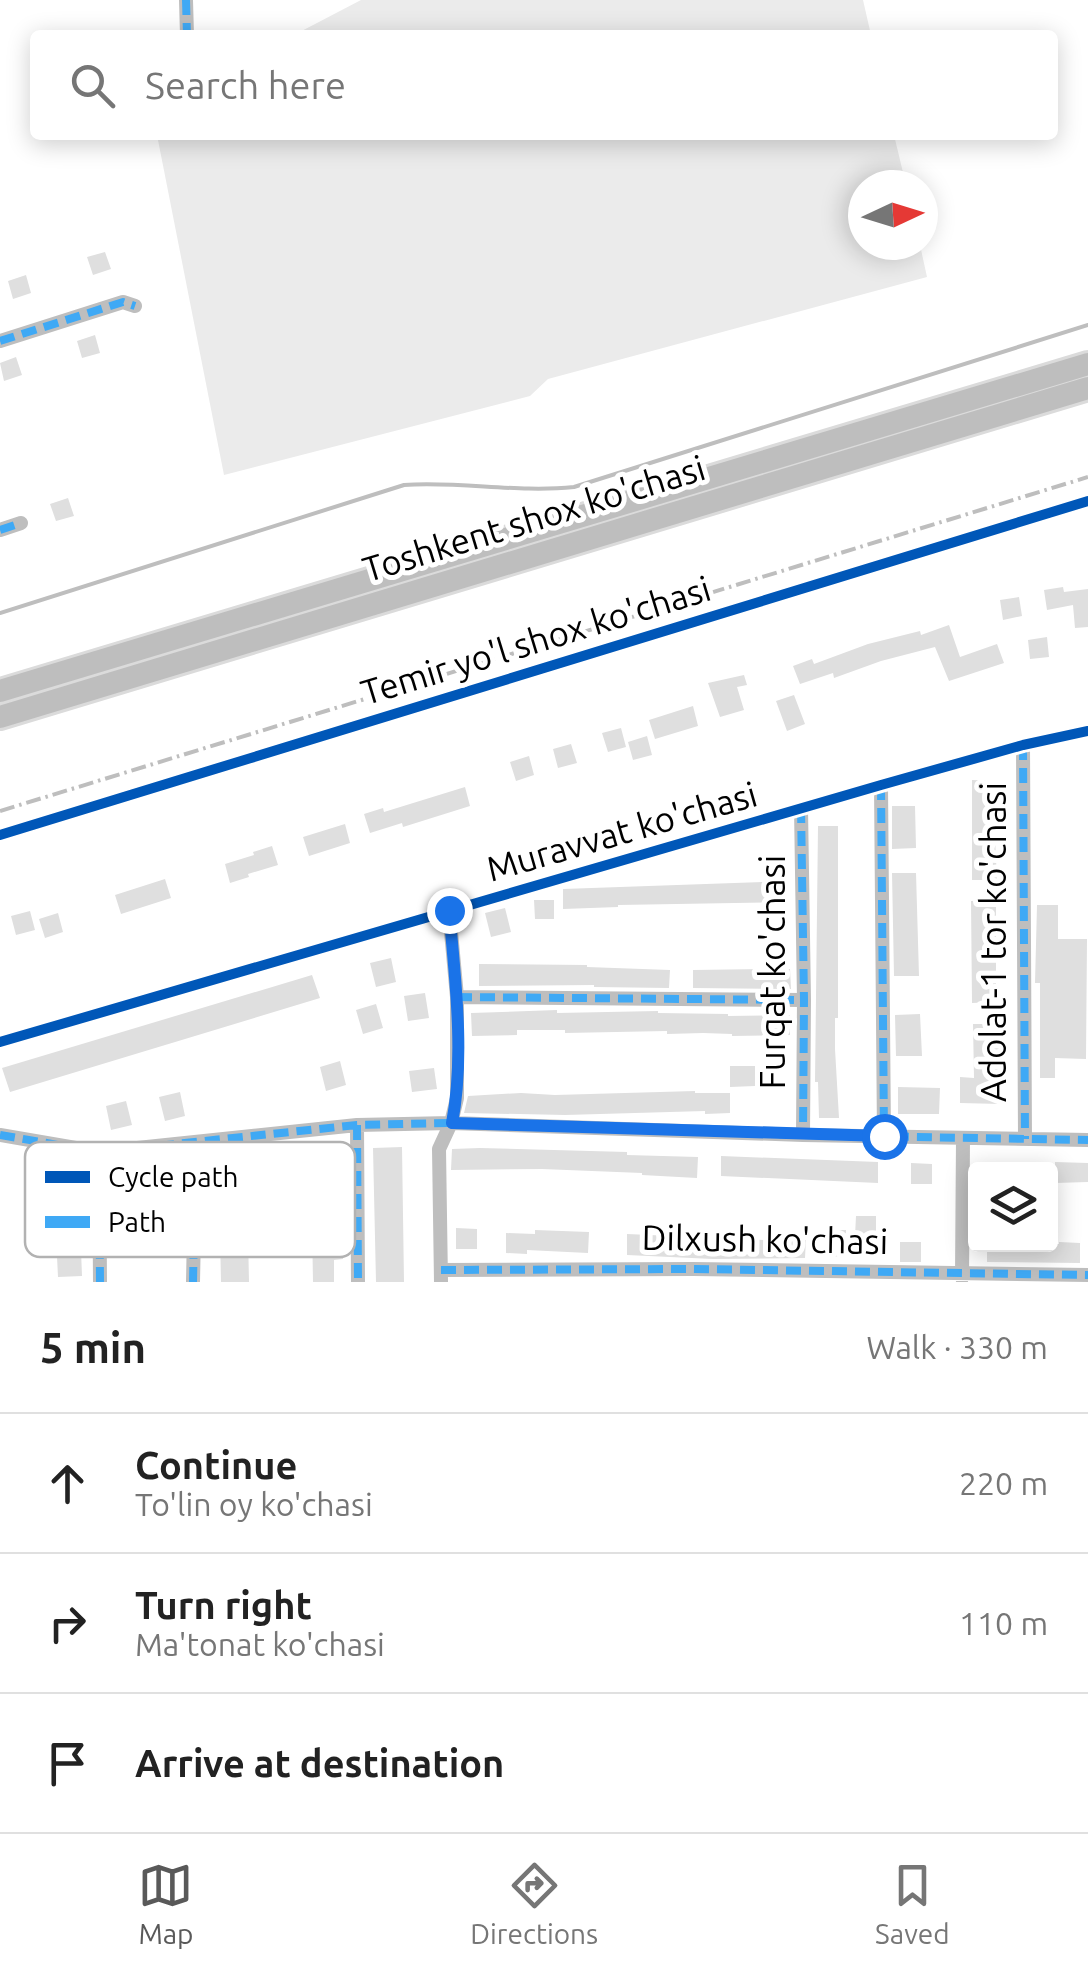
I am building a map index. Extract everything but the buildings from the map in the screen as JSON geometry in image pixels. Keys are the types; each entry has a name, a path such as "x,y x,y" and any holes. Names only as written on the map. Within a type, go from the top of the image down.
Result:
{"highway":[{"path":"0,691 1088,364"},
{"name":"Toshkent shox ko'chasi","path":"0,717 1088,388"}],"street":[{"path":"186,0 187,30"},
{"path":"0,341 123,302 134,306"},
{"name":"Temir yo'l shox ko'chasi","path":"0,834 1088,501"},
{"path":"0,530 21,523"},
{"name":"Muravvat ko'chasi","path":"0,1042 801,808 1024,745 1088,731"},
{"name":"Adolat-1 tor ko'chasi","path":"1024,745 1025,1139"},
{"path":"881,786 884,1136"},
{"name":"Furqat ko'chasi","path":"801,808 804,1135"},
{"path":"441,1276 439,1150 452,1123 457,1098 457,997 449,910"},
{"path":"457,997 804,1000"},
{"path":"198,1142 356,1126 452,1123 1088,1140"},
{"path":"356,1126 358,1282"},
{"path":"0,1135 41,1142"},
{"path":"962,1277 963,1138"},
{"path":"100,1257 100,1282"},
{"path":"192,1282 193,1257"},
{"name":"Dilxush ko'chasi","path":"441,1276 694,1269 962,1277 1088,1274"}],"shaded area":[{"path":"361,0 863,0 870,30 304,30"},
{"path":"158,140 895,140 902,170 848,170 848,260 923,260 927,277 548,379 530,396 224,475"}],"waterway":[{"path":"0,613 404,485 574,487 1088,325"}],"railway":[{"path":"0,811 1088,477"}],"marked path":[{"path":"186,0 187,30"},
{"path":"0,341 123,302 135,306"},
{"path":"0,530 21,523"},
{"path":"1023,745 1025,1139"},
{"path":"881,785 884,1137"},
{"path":"801,808 803,1135"},
{"path":"457,997 804,1000"},
{"path":"195,1142 357,1125 451,1123 1088,1140"},
{"path":"357,1125 358,1282"},
{"path":"0,1135 41,1142"},
{"path":"100,1257 100,1282"},
{"path":"193,1282 194,1257"},
{"path":"441,1270 1088,1275"}],"cycle path":[{"path":"0,835 1088,501"},
{"path":"0,1042 881,785 1088,731"}],"route":[{"path":"449,910 457,997 457,1098 452,1123 884,1136"}]}
